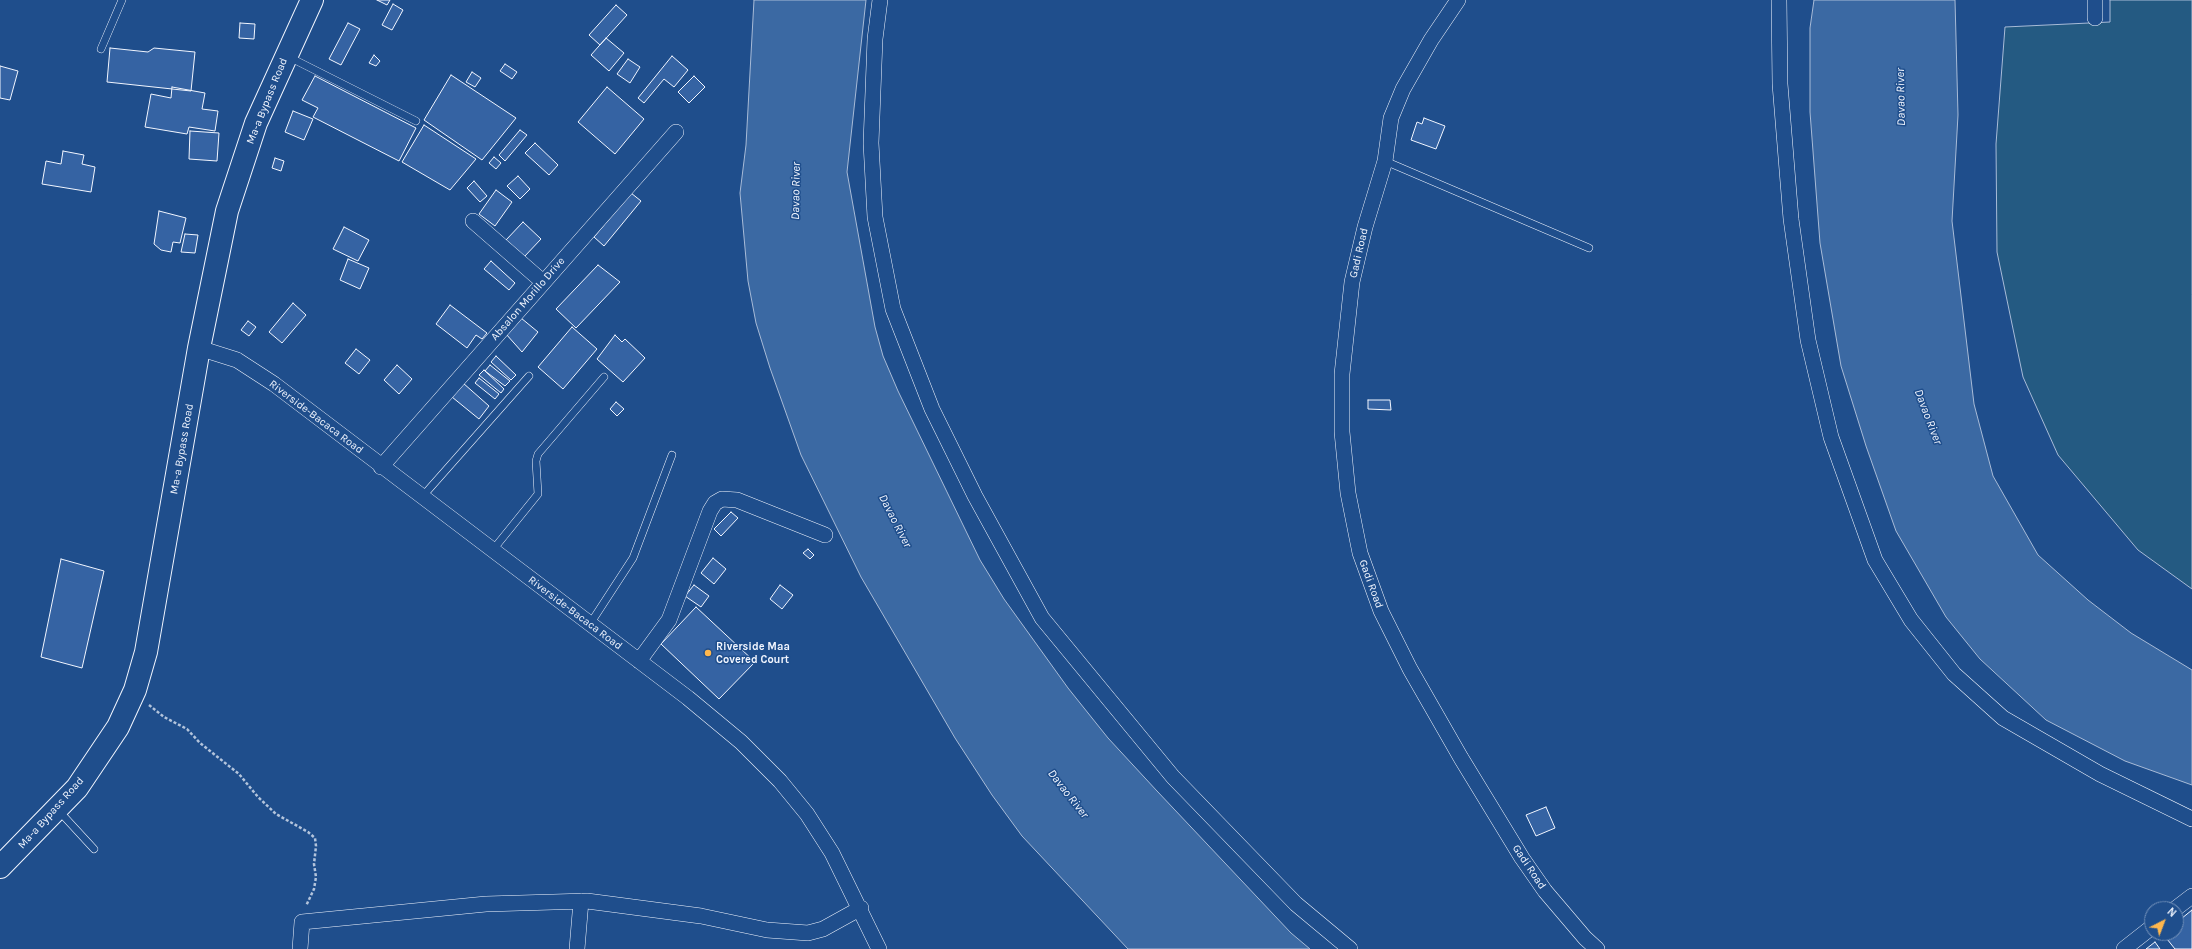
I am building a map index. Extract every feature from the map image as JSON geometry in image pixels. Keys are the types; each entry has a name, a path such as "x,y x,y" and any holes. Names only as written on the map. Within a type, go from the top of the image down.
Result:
{"main road":[{"name":"Ma-a Bypass Road","path":"0,867 77,788 118,727 135,690 146,652 199,348 227,211 256,123 285,56 312,0"}],"street":[{"path":"880,0 875,38 871,143 875,217 893,309 932,409 975,496 1042,618 1173,777 1296,904 1350,949"},
{"name":"Gadi Road","path":"1458,0 1431,40 1403,89 1391,118 1384,161 1352,282 1342,374 1342,432 1348,493 1360,554 1381,611 1410,669 1461,758 1533,874 1585,938 1597,949"},
{"path":"1779,0 1780,84 1791,219 1808,340 1831,437 1875,560 1911,620 1954,674 2003,718 2100,774 2192,819"},
{"path":"2095,0 2095,18"},
{"name":"Absalon Morillo Drive","path":"381,467 542,282 676,132"},
{"path":"473,221 542,282"},
{"name":"Riverside-Bacaca Road","path":"199,348 220,353 255,371 688,698 741,742 780,781 807,814 832,853 861,908 879,949"},
{"path":"639,661 669,620 707,517 715,503 722,499 737,500 825,535"},
{"path":"2184,902 2192,896"},
{"path":"577,949 581,901"},
{"path":"300,949 302,922 486,904 581,901 701,916 767,930 808,933 833,924 861,908"},
{"path":"2124,949 2144,933"}],"lane":[{"path":"101,49 122,0"},
{"path":"285,56 416,121"},
{"path":"1384,161 1589,248"},
{"path":"422,498 529,376"},
{"path":"492,551 538,494 536,461 538,454 604,377"},
{"path":"590,624 633,558 672,455"},
{"path":"57,808 94,849"}],"path":[{"path":"135,690 158,713 182,725 200,744 239,774 258,797 276,814 308,832 315,838 316,846 314,864 316,877 314,889 308,900 302,922"}],"shaded area":[{"path":"2110,0 2192,0 2192,589 2138,550 2058,455 2023,377 1997,252 1996,144 2005,27 2110,22"}],"water":[{"name":"Davao River","path":"754,0 866,0 847,172 875,327 883,356 898,391 980,560 1004,599 1068,688 1108,738 1157,791 1291,933 1310,949 1128,949 1022,836 992,795 955,738 861,577 801,455 770,368 756,323 748,281 740,193 746,145"},
{"name":"Davao River","path":"1814,0 1955,0 1958,115 1952,221 1974,404 1993,476 2038,555 2088,600 2131,633 2192,670 2192,785 2125,761 2046,720 1980,659 1946,617 1896,531 1866,446 1841,366 1820,243 1810,112 1810,28"}],"building":[{"path":"377,0 390,0 387,5"},
{"path":"393,4 403,10 392,30 382,25"},
{"path":"616,5 627,15 600,45 589,35"},
{"path":"240,23 255,24 254,39 239,38"},
{"path":"348,23 360,29 341,65 329,59"},
{"path":"606,38 624,53 609,71 591,55"},
{"path":"110,48 148,52 154,48 195,52 191,91 107,82"},
{"path":"374,55 380,61 376,66 369,63"},
{"path":"672,56 688,70 674,87 664,79 644,103 638,98"},
{"path":"628,59 640,67 630,83 617,74"},
{"path":"505,64 517,72 512,79 500,71"},
{"path":"0,66 18,71 10,100 0,98"},
{"path":"472,72 481,78 475,87 466,82"},
{"path":"451,75 516,118 482,160 424,120"},
{"path":"315,76 416,128 399,161 313,117 318,108 302,100"},
{"path":"694,76 705,87 689,103 678,92"},
{"path":"172,87 205,93 202,109 218,111 215,131 189,127 187,134 145,127 151,94 171,98"},
{"path":"607,87 644,119 615,154 578,122"},
{"path":"293,111 313,119 304,140 285,132"},
{"path":"1424,118 1445,126 1436,149 1411,140 1417,122 1422,124"},
{"path":"424,125 476,159 450,190 402,162"},
{"path":"520,130 527,135 505,161 499,155"},
{"path":"190,131 219,133 217,161 189,159"},
{"path":"535,143 558,165 549,175 525,153"},
{"path":"63,151 84,155 82,164 95,167 91,192 42,184 46,161 61,164"},
{"path":"494,157 501,163 496,169 489,163"},
{"path":"275,158 284,161 281,171 272,168"},
{"path":"518,176 530,189 520,199 507,186"},
{"path":"474,181 487,196 480,202 467,188"},
{"path":"496,190 512,202 495,226 479,214"},
{"path":"631,193 641,201 604,246 594,237"},
{"path":"159,211 186,218 180,243 173,242 171,252 161,250 154,244"},
{"path":"523,222 541,239 524,257 506,240"},
{"path":"344,227 369,240 358,261 333,249"},
{"path":"185,234 198,235 195,253 181,252"},
{"path":"348,259 369,268 360,289 340,280"},
{"path":"491,261 515,283 509,290 484,269"},
{"path":"598,265 620,282 576,328 556,309"},
{"path":"293,303 306,315 282,343 269,332"},
{"path":"450,305 487,333 482,339 476,335 467,348 436,324"},
{"path":"521,318 538,332 522,352 506,334"},
{"path":"248,321 256,327 249,336 241,330"},
{"path":"572,327 597,349 563,389 538,367"},
{"path":"615,335 622,342 625,339 645,358 623,382 597,359"},
{"path":"356,349 370,360 359,374 345,363"},
{"path":"496,356 516,375 511,380 491,362"},
{"path":"397,365 412,379 399,394 384,380"},
{"path":"490,365 510,381 505,386 485,371"},
{"path":"484,370 504,389 501,393 479,375"},
{"path":"479,378 499,394 495,399 475,383"},
{"path":"463,383 489,406 479,419 452,397"},
{"path":"1368,400 1390,400 1391,410 1368,409"},
{"path":"616,402 624,409 617,416 610,409"},
{"path":"731,512 738,518 721,536 714,529"},
{"path":"808,549 814,555 810,559 803,553"},
{"path":"713,558 726,569 714,584 701,573"},
{"path":"61,559 104,571 82,668 41,657"},
{"path":"694,585 709,596 701,607 685,596"},
{"path":"780,585 793,595 782,609 770,599"},
{"name":"Riverside Maa Covered Court","path":"696,607 755,662 719,699 661,644"},
{"path":"1546,807 1555,828 1536,836 1526,815"},
{"path":"2192,910 2192,949 2175,949 2169,941 2184,941 2184,916"},
{"path":"2155,942 2160,949 2146,949"}],"place":[{"name":"Riverside Maa Covered Court","path":"708,653"}]}
